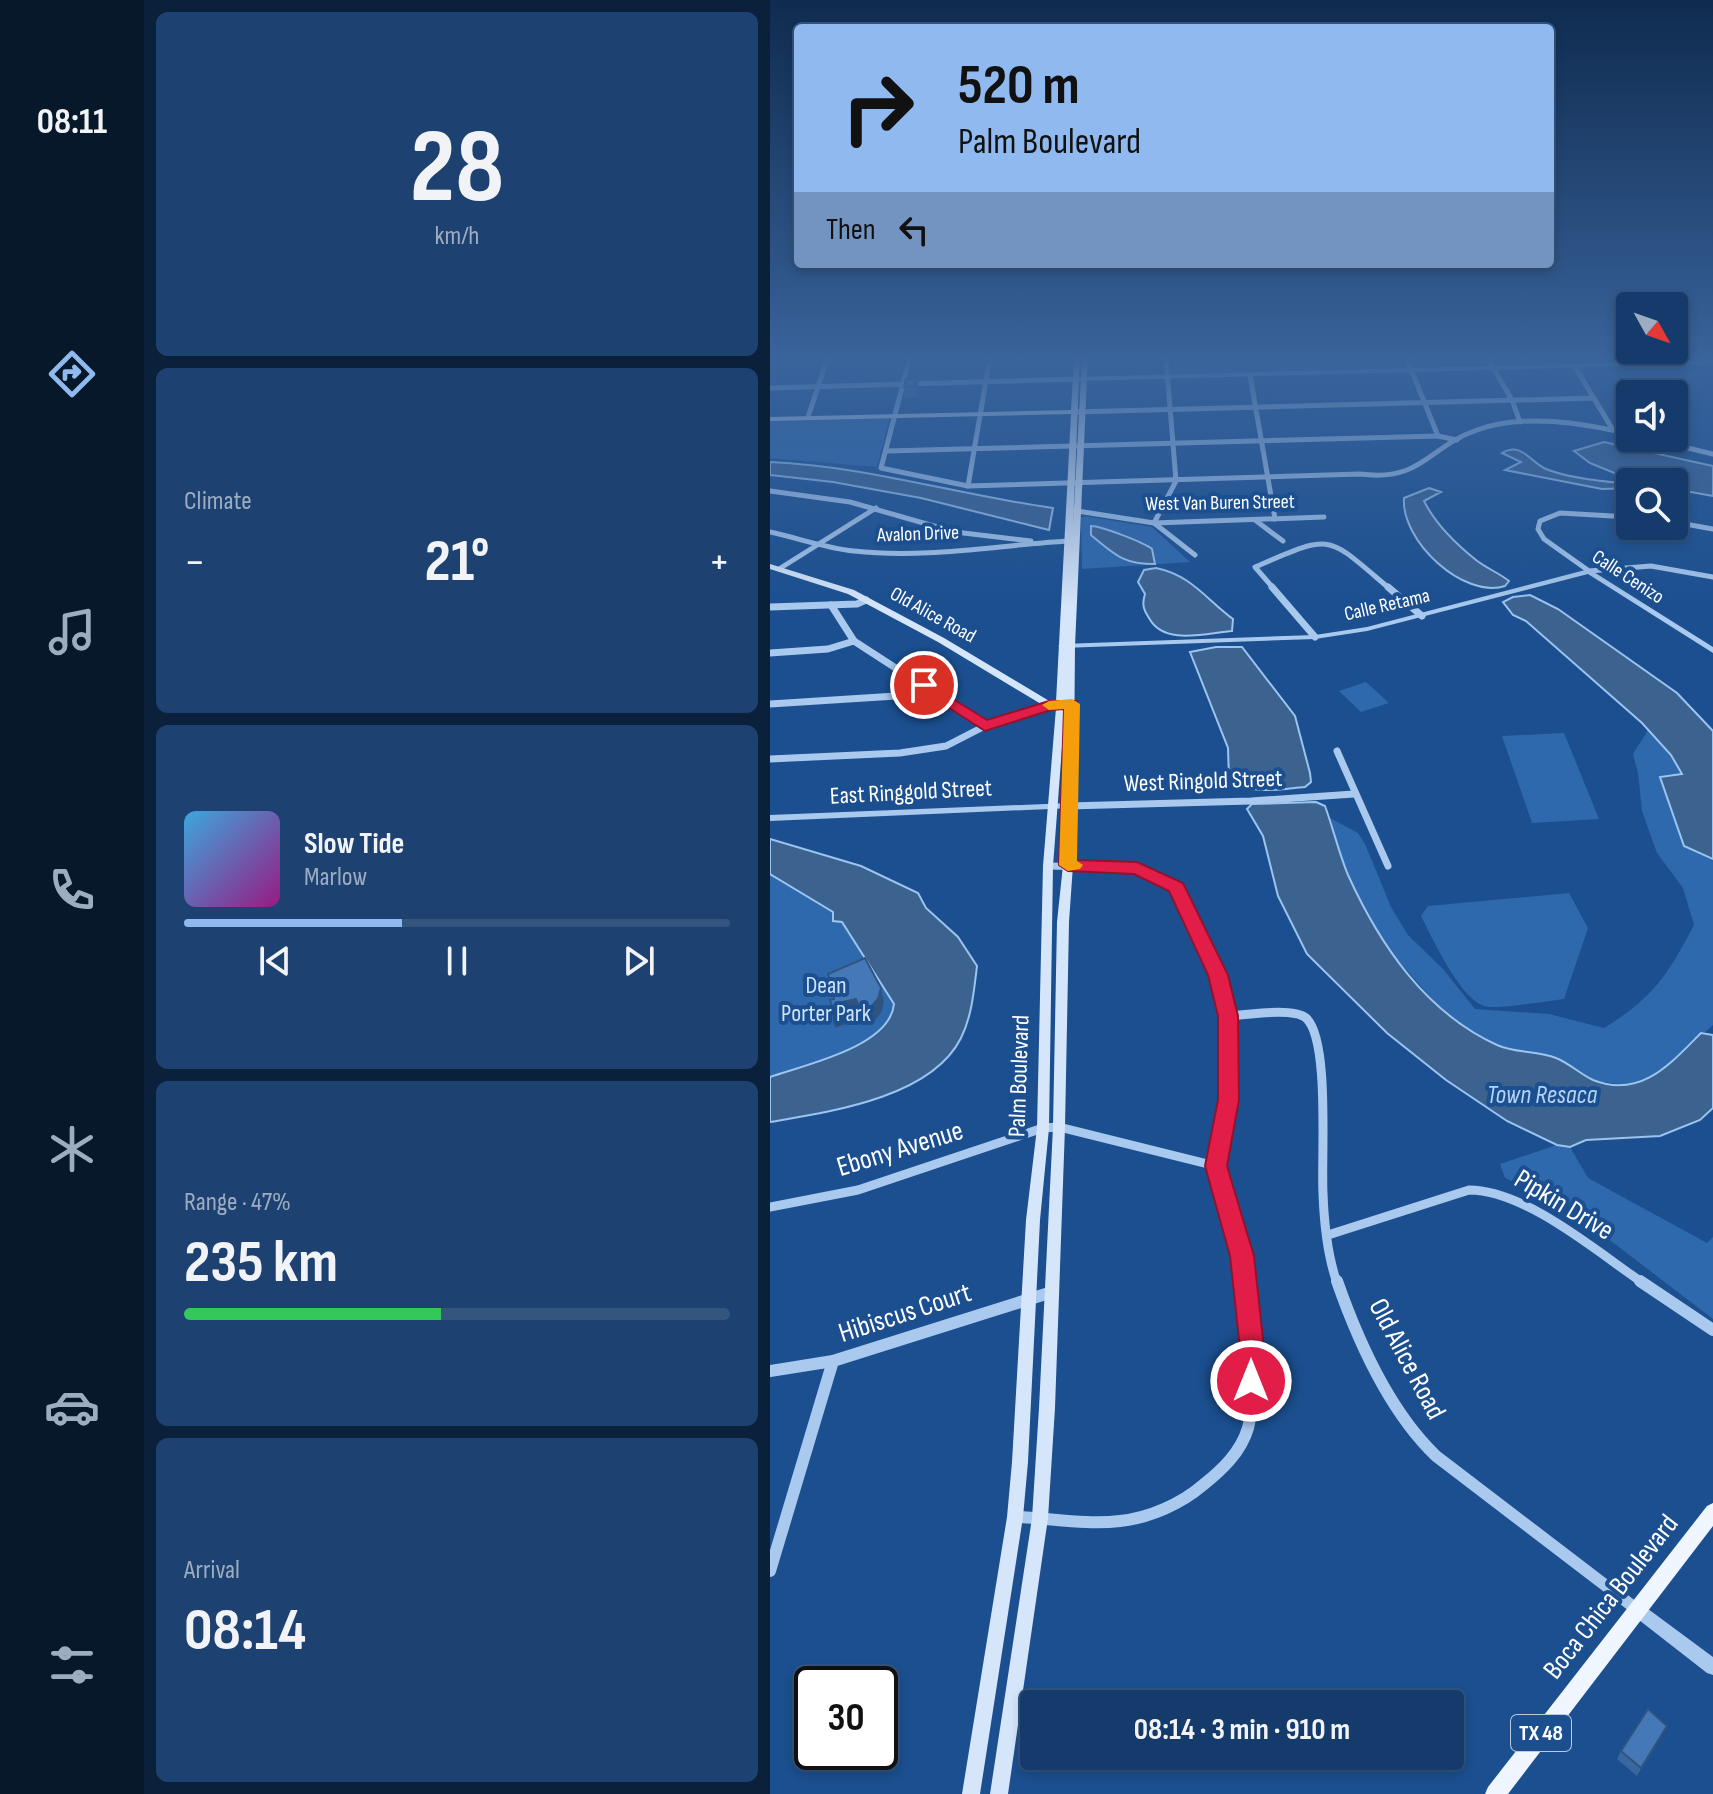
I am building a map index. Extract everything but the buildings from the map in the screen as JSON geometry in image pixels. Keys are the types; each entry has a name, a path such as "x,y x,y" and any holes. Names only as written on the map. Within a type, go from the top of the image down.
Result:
{"main road":[{"name":"Palm Boulevard","path":"999,1794 1040,1518 1059,1127 1063,922 1068,865 1055,706 1066,646 1077,441"},
{"name":"Palm Boulevard","path":"971,1794 1015,1517 1031,1297 1033,1220 1043,1128 1048,866 1062,805 1072,704 1066,646 1069,541 1075,511"},
{"name":"Old Alice Road","path":"775,567 866,600 1055,706"},
{"path":"1055,706 1072,704"},
{"name":"Boca Chica Boulevard","path":"1495,1794 1635,1608 1713,1512"}],"street":[{"path":"890,441 881,468 968,486 1395,476 1456,441"},
{"path":"968,486 976,441"},
{"path":"887,451 1230,441"},
{"path":"1263,441 1275,519"},
{"path":"1171,442 1176,481 1154,523 1195,555"},
{"path":"1688,448 1713,454"},
{"path":"770,491 876,508 946,531 1040,542"},
{"path":"775,567 876,508"},
{"name":"West Van Buren Street","path":"1075,511 1154,523 1324,517"},
{"name":"Calle Cenizo","path":"1616,516 1560,513 1540,521 1538,529 1544,539 1589,571 1713,651"},
{"path":"1255,520 1283,541"},
{"path":"1688,525 1713,529"},
{"name":"Avalon Drive","path":"770,532 869,552 1017,547 1069,541"},
{"path":"1315,637 1255,567 1318,542 1331,541 1340,546 1422,616"},
{"name":"Calle Retama","path":"1066,646 1315,637 1367,629 1589,571 1631,564 1713,577"},
{"path":"770,607 857,604 866,600"},
{"path":"831,605 854,641 985,726"},
{"path":"770,653 828,649 854,641"},
{"path":"770,704 896,696 924,685"},
{"path":"770,759 900,753 946,746 985,726 1055,706"},
{"path":"1337,751 1388,866"},
{"name":"West Ringold Street","path":"1062,805 1251,801 1354,794"},
{"name":"East Ringgold Street","path":"770,818 1062,805"},
{"path":"1015,1517 1119,1521 1153,1513 1207,1485 1238,1449 1248,1427 1253,1358 1242,1256 1216,1166 1228,1100 1228,1016 1218,975 1176,887 1137,868 1048,866"},
{"name":"Old Alice Road","path":"1228,1016 1293,1014 1309,1020 1314,1030 1321,1058 1321,1138 1328,1235 1335,1275 1355,1322 1413,1432 1436,1456 1713,1667"},
{"name":"Ebony Avenue","path":"770,1207 858,1190 1043,1128 1059,1127 1216,1166"},
{"name":"Pipkin Drive","path":"1328,1235 1469,1190 1491,1190 1525,1204 1713,1330"},
{"name":"Hibiscus Court","path":"770,1371 833,1361 1052,1292"},
{"path":"770,1571 833,1361"}],"green space":[{"path":"770,441 884,441 877,467 770,458"},
{"path":"1085,516 1152,527 1190,562 1082,569 1081,518"},
{"path":"1366,682 1389,703 1361,712 1339,691"},
{"path":"1648,730 1671,755 1682,774 1661,778 1705,853 1713,859 1713,1025 1656,1076 1640,1084 1627,1085 1595,1081 1559,1059 1501,1046 1446,1015 1387,948 1347,873 1330,818 1358,833 1391,907 1408,935 1443,969 1475,1009 1549,1014 1604,1028 1635,1006 1658,984 1694,925 1683,888 1657,853 1642,811 1633,754"},
{"path":"1564,733 1599,819 1532,823 1502,736"},
{"name":"Dean Porter Park","path":"770,874 834,912 894,1004 889,1019 878,1032 862,1043 823,1060 770,1077"},
{"path":"1569,893 1588,928 1564,999 1500,1007 1484,1006 1475,1001 1456,980 1421,916 1428,906"},
{"path":"1557,1145 1570,1147 1588,1178 1707,1243 1713,1237 1713,1319 1560,1202 1505,1178 1500,1164"}],"water":[{"path":"1604,442 1616,445 1616,452 1649,452 1713,466 1713,496 1688,492 1688,468 1616,468 1616,474 1590,463 1574,451"},
{"path":"1515,449 1546,469 1583,479 1616,482 1616,488 1602,489 1505,470 1521,462 1502,453"},
{"path":"770,462 841,469 1053,508 1049,530 921,498 833,482 770,475"},
{"path":"1429,488 1441,492 1424,501 1440,525 1476,560 1509,581 1505,586 1488,588 1471,584 1438,563 1424,548 1406,515 1404,498"},
{"path":"1091,526 1147,546 1152,549 1155,564 1120,557 1091,535"},
{"path":"1156,568 1179,576 1198,589 1233,619 1232,631 1186,636 1156,627 1144,609 1145,594 1138,582 1144,570"},
{"path":"1530,595 1558,609 1677,693 1713,731 1713,859 1684,846 1660,777 1682,774 1671,755 1642,723 1526,621 1513,615 1503,602"},
{"path":"1216,647 1242,647 1295,716 1310,773 1311,782 1305,787 1256,790 1229,779 1228,748 1190,652"},
{"name":"Town Resaca","path":"1316,802 1325,806 1348,875 1390,951 1427,995 1448,1014 1497,1045 1556,1058 1593,1080 1610,1085 1640,1082 1666,1067 1701,1033 1713,1035 1713,1108 1700,1120 1660,1136 1586,1140 1570,1147 1557,1145 1507,1121 1446,1080 1387,1033 1307,954 1278,896 1263,836 1247,809 1252,804"},
{"path":"770,839 861,866 918,893 926,908 958,937 977,966 970,1012 961,1038 947,1058 927,1075 876,1099 770,1122 770,1077 823,1060 862,1043 878,1032 889,1019 894,1004 842,922 833,921 833,912 770,874"}],"slow traffic":[{"path":"1049,705 1072,704 1068,865 1074,865"}],"route":[{"path":"924,685 985,726 1049,705 1072,704 1068,865 1137,868 1176,887 1186,905 1218,975 1228,1016 1228,1100 1216,1166 1242,1256 1253,1358 1251,1381"}]}
